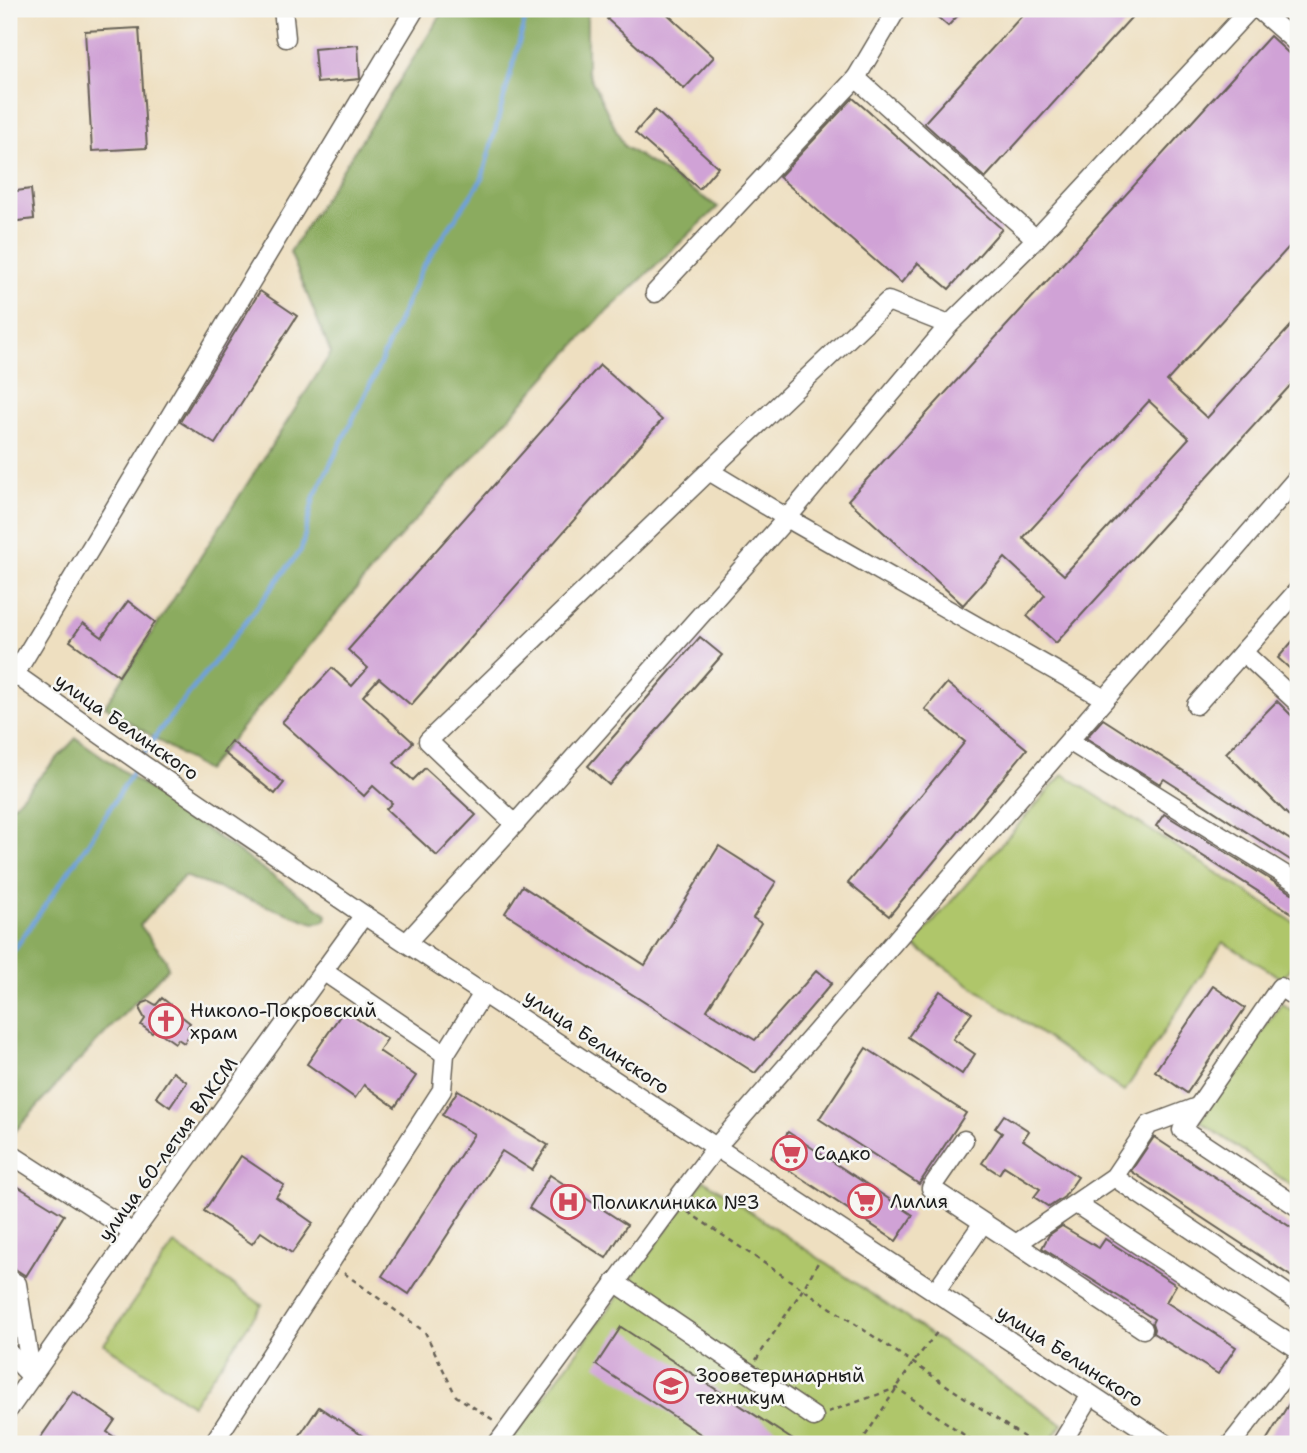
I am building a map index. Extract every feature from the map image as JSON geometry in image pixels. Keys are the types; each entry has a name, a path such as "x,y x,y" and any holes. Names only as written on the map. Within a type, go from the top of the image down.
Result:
{"street":[{"path":"284,9 286,38"},
{"path":"12,672 415,9"},
{"path":"656,293 856,78 897,9"},
{"path":"407,942 787,518 949,326 1036,239 1250,9"},
{"path":"1258,9 1298,44"},
{"path":"856,78 1036,239"},
{"path":"515,824 428,741 888,301 949,326"},
{"path":"709,471 1105,699"},
{"path":"496,1444 716,1146 1298,477"},
{"path":"1196,705 1298,590"},
{"path":"1243,652 1298,703"},
{"name":"улица Белинского","path":"12,672 364,915 1166,1444"},
{"path":"1069,741 1298,883"},
{"name":"улица 60-летия ВЛКСМ","path":"9,1409 132,1233 364,915"},
{"path":"323,971 446,1054"},
{"path":"1298,999 1280,987 1182,1130 1298,1208"},
{"path":"212,1444 442,1090 446,1054 484,992"},
{"path":"1016,1244 1114,1177 1149,1125 1197,1107"},
{"path":"964,1140 931,1188 1143,1329"},
{"path":"9,1153 132,1233"},
{"path":"1114,1177 1298,1301"},
{"path":"1076,1204 1298,1349"},
{"path":"935,1292 983,1223"},
{"path":"9,1279 17,1284 32,1377"},
{"path":"615,1282 814,1417"},
{"path":"9,1353 32,1377"},
{"path":"1231,1444 1298,1359"},
{"path":"1061,1444 1091,1395"}],"path":[{"path":"674,1203 1034,1444"},
{"path":"748,1372 820,1259"},
{"path":"329,1262 425,1332 456,1396 529,1444"},
{"path":"860,1444 913,1363 939,1331"},
{"path":"814,1417 897,1388"},
{"path":"897,1388 978,1444"}],"green space":[{"path":"445,9 587,9 587,71 624,146 718,207 598,320 391,547 206,771 105,706 331,353 290,252"},
{"path":"76,738 327,914 326,920 314,923 184,876 140,925 166,960 168,968 11,1136 9,810"},
{"path":"1063,774 1298,925 1298,956 1283,979 1223,942 1124,1092 913,945"},
{"path":"1282,1003 1298,1015 1298,1190 1200,1121"},
{"path":"704,1180 1062,1424 1048,1444 509,1444"},
{"path":"174,1244 262,1305 192,1405 104,1344"}],"building":[{"path":"617,9 662,9 714,57 684,89 607,19"},
{"path":"928,9 964,9 948,26"},
{"path":"1028,9 1139,9 985,178 924,123"},
{"path":"139,28 147,148 92,151 85,31"},
{"path":"1270,36 1298,62 1298,237 1167,381 1207,418 1298,318 1298,377 1056,643 1027,616 1045,595 1005,558 963,605 848,500","holes":["1149,401 1189,438 1064,575 1023,538"]},
{"path":"358,45 360,79 317,83 314,49"},
{"path":"853,98 1002,229 949,289 918,263 901,283 779,177"},
{"path":"655,110 718,167 699,189 635,133"},
{"path":"31,189 34,219 9,222 9,192"},
{"path":"260,291 297,316 215,444 180,422"},
{"path":"600,365 662,420 411,705 379,678 363,696 413,742 394,763 413,780 425,768 476,815 437,856 386,809 392,803 373,786 364,796 282,722 332,668 352,686 368,668 348,650"},
{"path":"128,601 155,622 119,676 70,641 83,623 102,637"},
{"path":"1298,635 1298,676 1278,658"},
{"path":"700,637 722,655 609,785 588,766"},
{"path":"947,683 1027,749 889,916 848,883 965,742 925,709"},
{"path":"1277,701 1298,722 1298,825 1226,753"},
{"path":"1103,719 1298,845 1298,865 1164,779 1160,784 1086,738"},
{"path":"231,741 284,783 275,794 223,752"},
{"path":"1164,814 1292,893 1298,894 1298,917 1156,826"},
{"path":"719,846 776,882 753,918 761,923 707,1010 755,1040 817,970 832,983 755,1073 505,913 522,886 645,965"},
{"path":"1213,986 1245,1008 1187,1093 1155,1071"},
{"path":"940,991 972,1013 953,1039 975,1054 962,1074 908,1037"},
{"name":"Николо-Покровский храм","path":"162,998 190,1023 187,1027 192,1031 184,1043 178,1039 175,1043 155,1029 152,1033 141,1025 145,1019 140,1010 143,1003 149,1001 156,1005"},
{"path":"344,1010 387,1039 379,1051 416,1076 395,1107 364,1085 355,1098 307,1064"},
{"path":"866,1048 966,1113 919,1184 819,1119"},
{"path":"173,1072 187,1082 170,1107 156,1097"},
{"path":"458,1090 548,1145 532,1170 502,1151 409,1294 382,1276 474,1134 442,1115"},
{"path":"1004,1115 1029,1131 1023,1140 1078,1177 1064,1197 1049,1207 1034,1197 1040,1189 1004,1166 999,1174 982,1163 1002,1133 995,1128"},
{"path":"788,1132 913,1215 896,1241 771,1158"},
{"path":"1154,1137 1298,1232 1298,1281 1131,1171"},
{"path":"241,1156 284,1185 276,1197 313,1223 292,1253 261,1232 252,1244 204,1211"},
{"path":"550,1175 627,1225 606,1258 529,1208"},
{"path":"9,1181 64,1215 26,1276 9,1265"},
{"path":"1062,1226 1099,1248 1105,1239 1176,1285 1166,1302 1236,1347 1218,1374 1153,1333 1154,1319 1042,1248 1049,1235"},
{"path":"621,1327 799,1444 701,1444 705,1437 596,1365"},
{"path":"1298,1389 1298,1444 1264,1444"},
{"path":"73,1391 115,1420 107,1432 125,1444 36,1444"},
{"path":"319,1407 375,1444 294,1444"}],"waterway":[{"path":"142,757 159,731 301,550 314,497 374,377 422,268 482,179 528,9"},
{"path":"9,957 87,845 137,765"}],"place":[{"name":"Николо-Покровский храм","path":"166,1021"},
{"name":"Садко","path":"790,1153"},
{"name":"Лилия","path":"865,1201"},
{"name":"Поликлиника №3","path":"568,1202"},
{"name":"Зооветеринарный техникум","path":"671,1386"}]}
